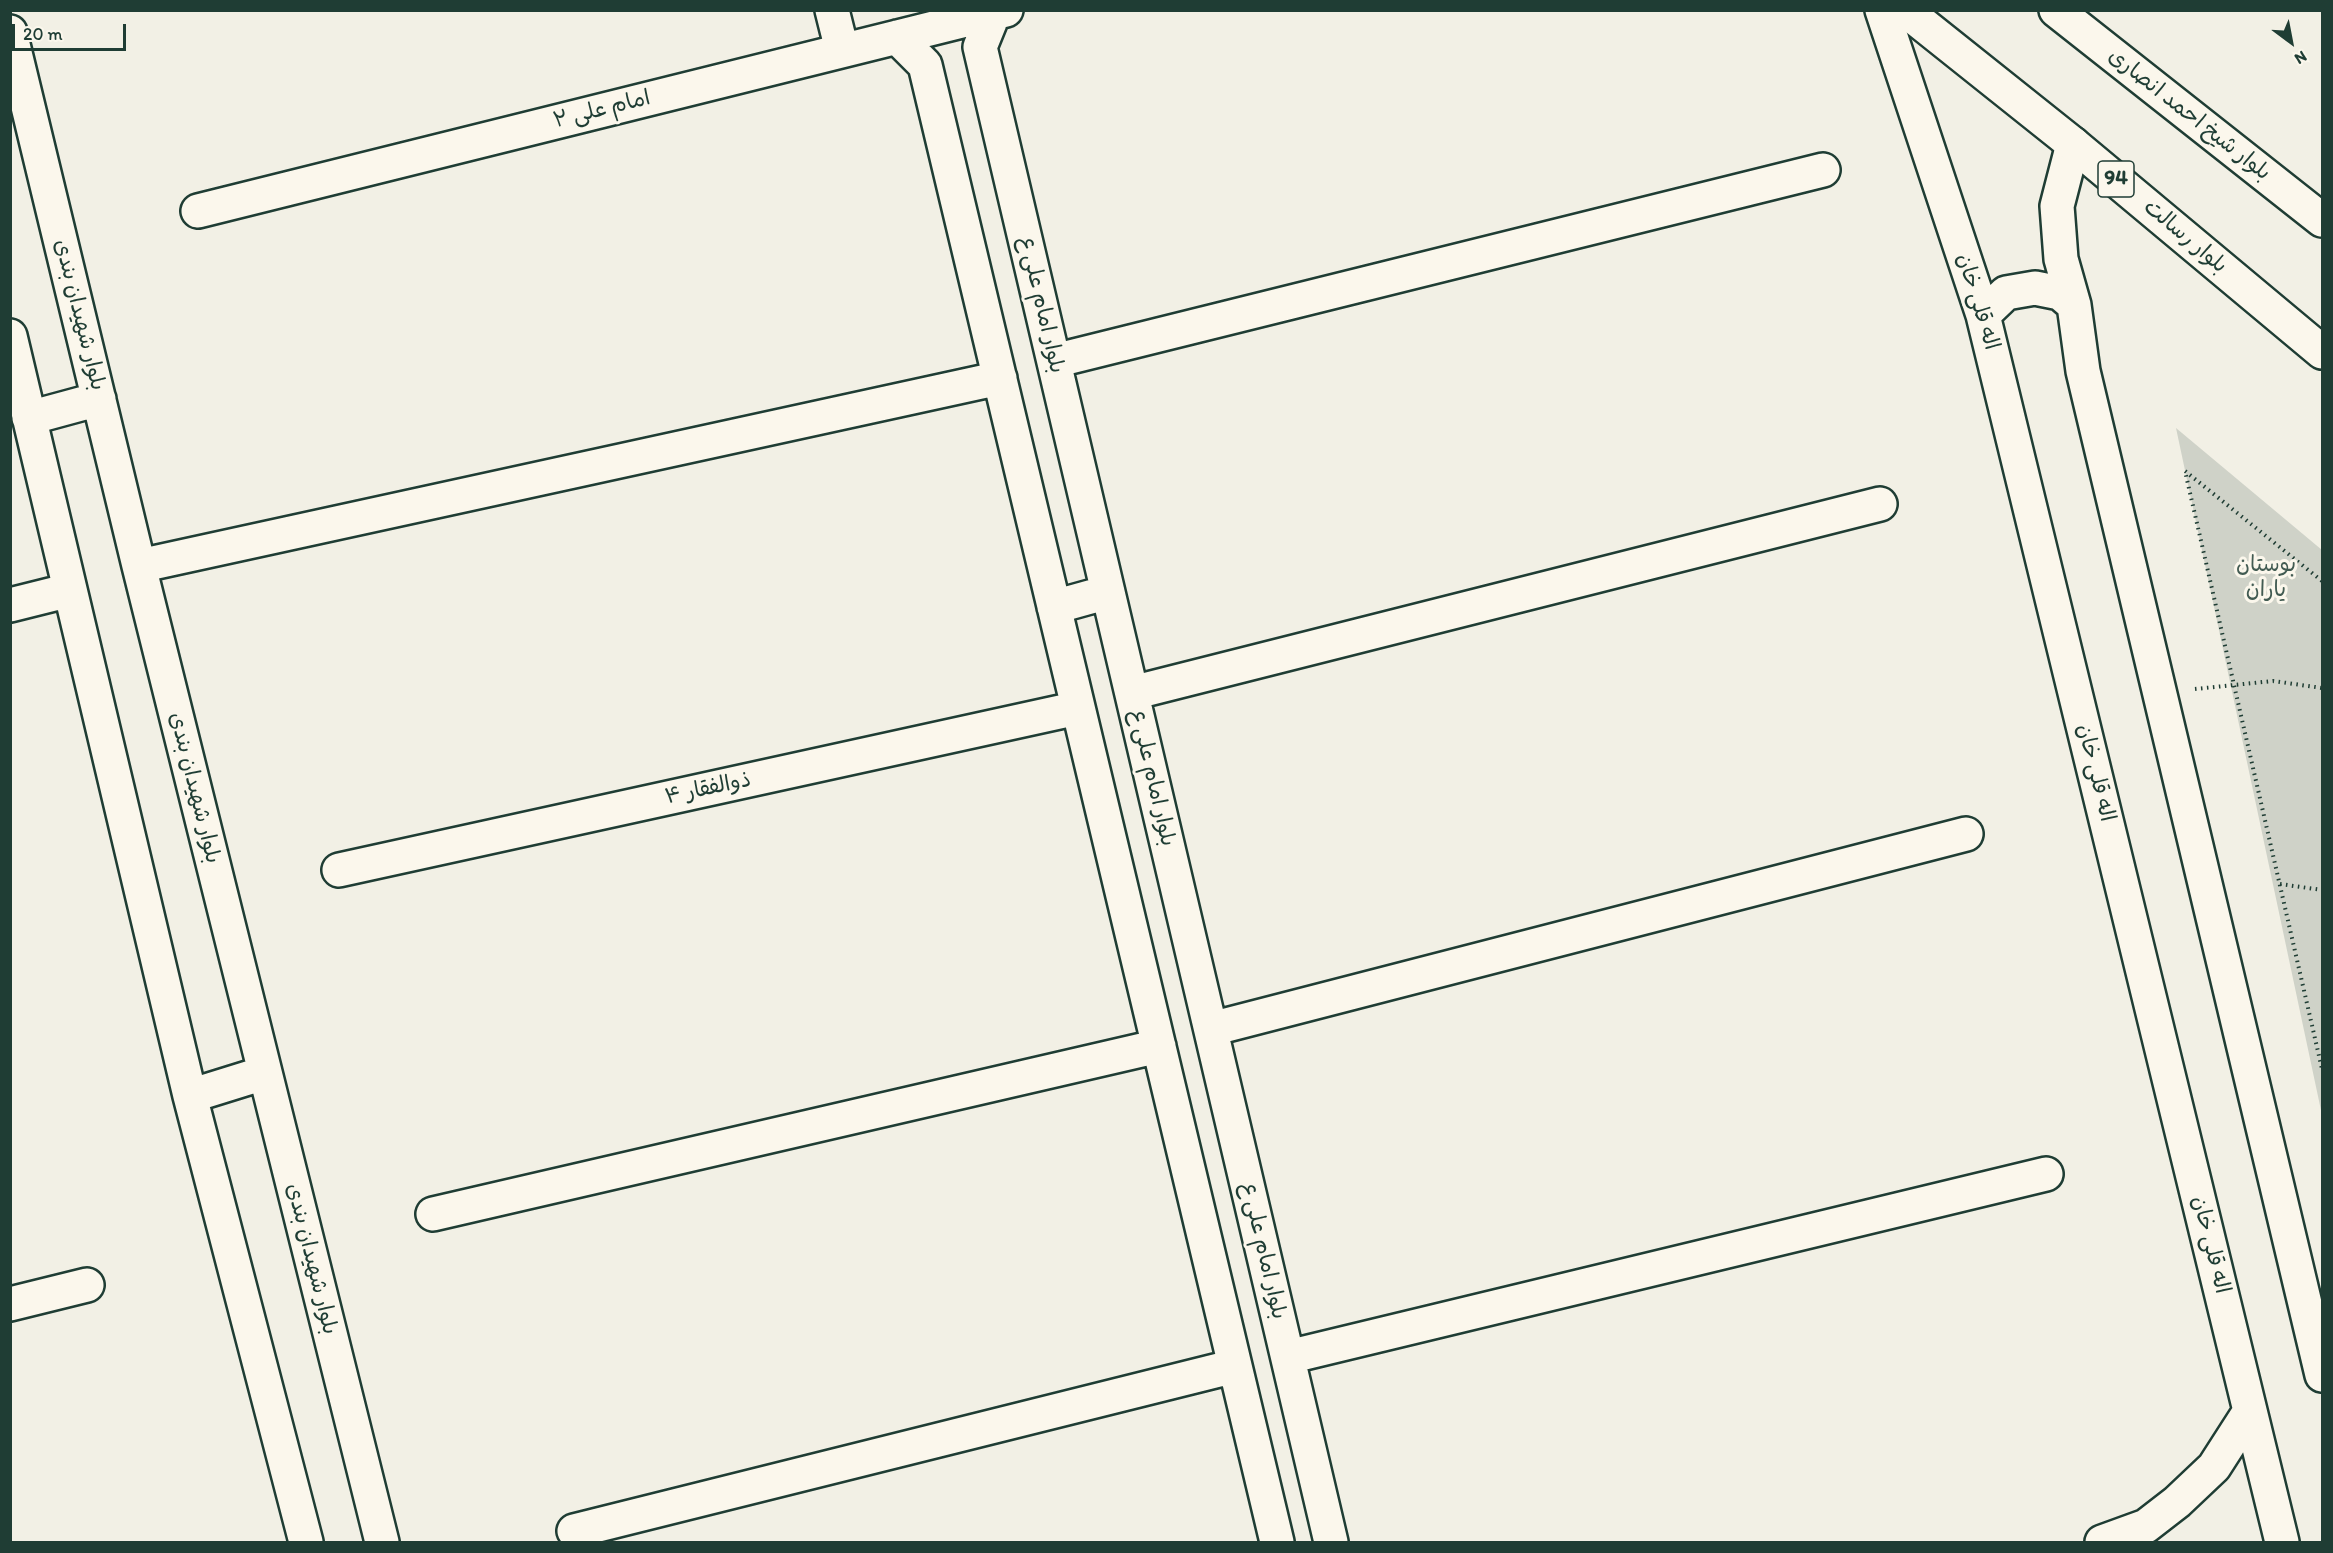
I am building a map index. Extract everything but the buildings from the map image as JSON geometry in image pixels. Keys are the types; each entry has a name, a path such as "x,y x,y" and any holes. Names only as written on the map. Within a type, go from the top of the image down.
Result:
{"main road":[{"path":"832,10 842,50"},
{"name":"اله قلی خان","path":"1882,10 1983,315 2282,1542"},
{"name":"بلوار رسالت","path":"1905,10 2073,144 2322,352"},
{"name":"بلوار شیخ احمد انصاری","path":"2056,10 2322,220"},
{"name":"امام علی ۲","path":"198,211 999,13"},
{"name":"بلوار امام علی ع","path":"999,13 980,47 1331,1542"},
{"name":"بلوار شهیدان بندی","path":"10,32 139,566 382,1542"},
{"path":"897,37 925,65 1277,1542"},
{"path":"2073,144 2057,206 2061,259 2074,305 2083,371 2322,1375"},
{"path":"1054,361 1823,170"},
{"path":"1983,315 2006,293 2036,288 2060,292 2074,305"},
{"path":"10,336 190,1096 306,1542"},
{"path":"139,566 1000,378"},
{"path":"29,418 99,399"},
{"path":"1132,693 1880,504"},
{"path":"10,605 70,590"},
{"path":"1054,607 1108,592"},
{"name":"ذوالفقار ۴","path":"339,870 1078,708"},
{"path":"1210,1029 1966,834"},
{"path":"433,1214 1158,1046"},
{"path":"190,1096 264,1072"},
{"path":"1288,1357 2046,1174"},
{"path":"10,1304 87,1285"},
{"path":"574,1531 1235,1366"},
{"path":"2102,1542 2146,1526 2177,1502 2214,1467 2250,1411"}],"path":[{"path":"2322,580 2186,471 2322,1069"},
{"path":"2159,693 2273,681 2322,688"},
{"path":"2280,884 2322,890"}],"green space":[{"name":"بوستان یاران","path":"2176,428 2322,550 2322,1115"}]}
